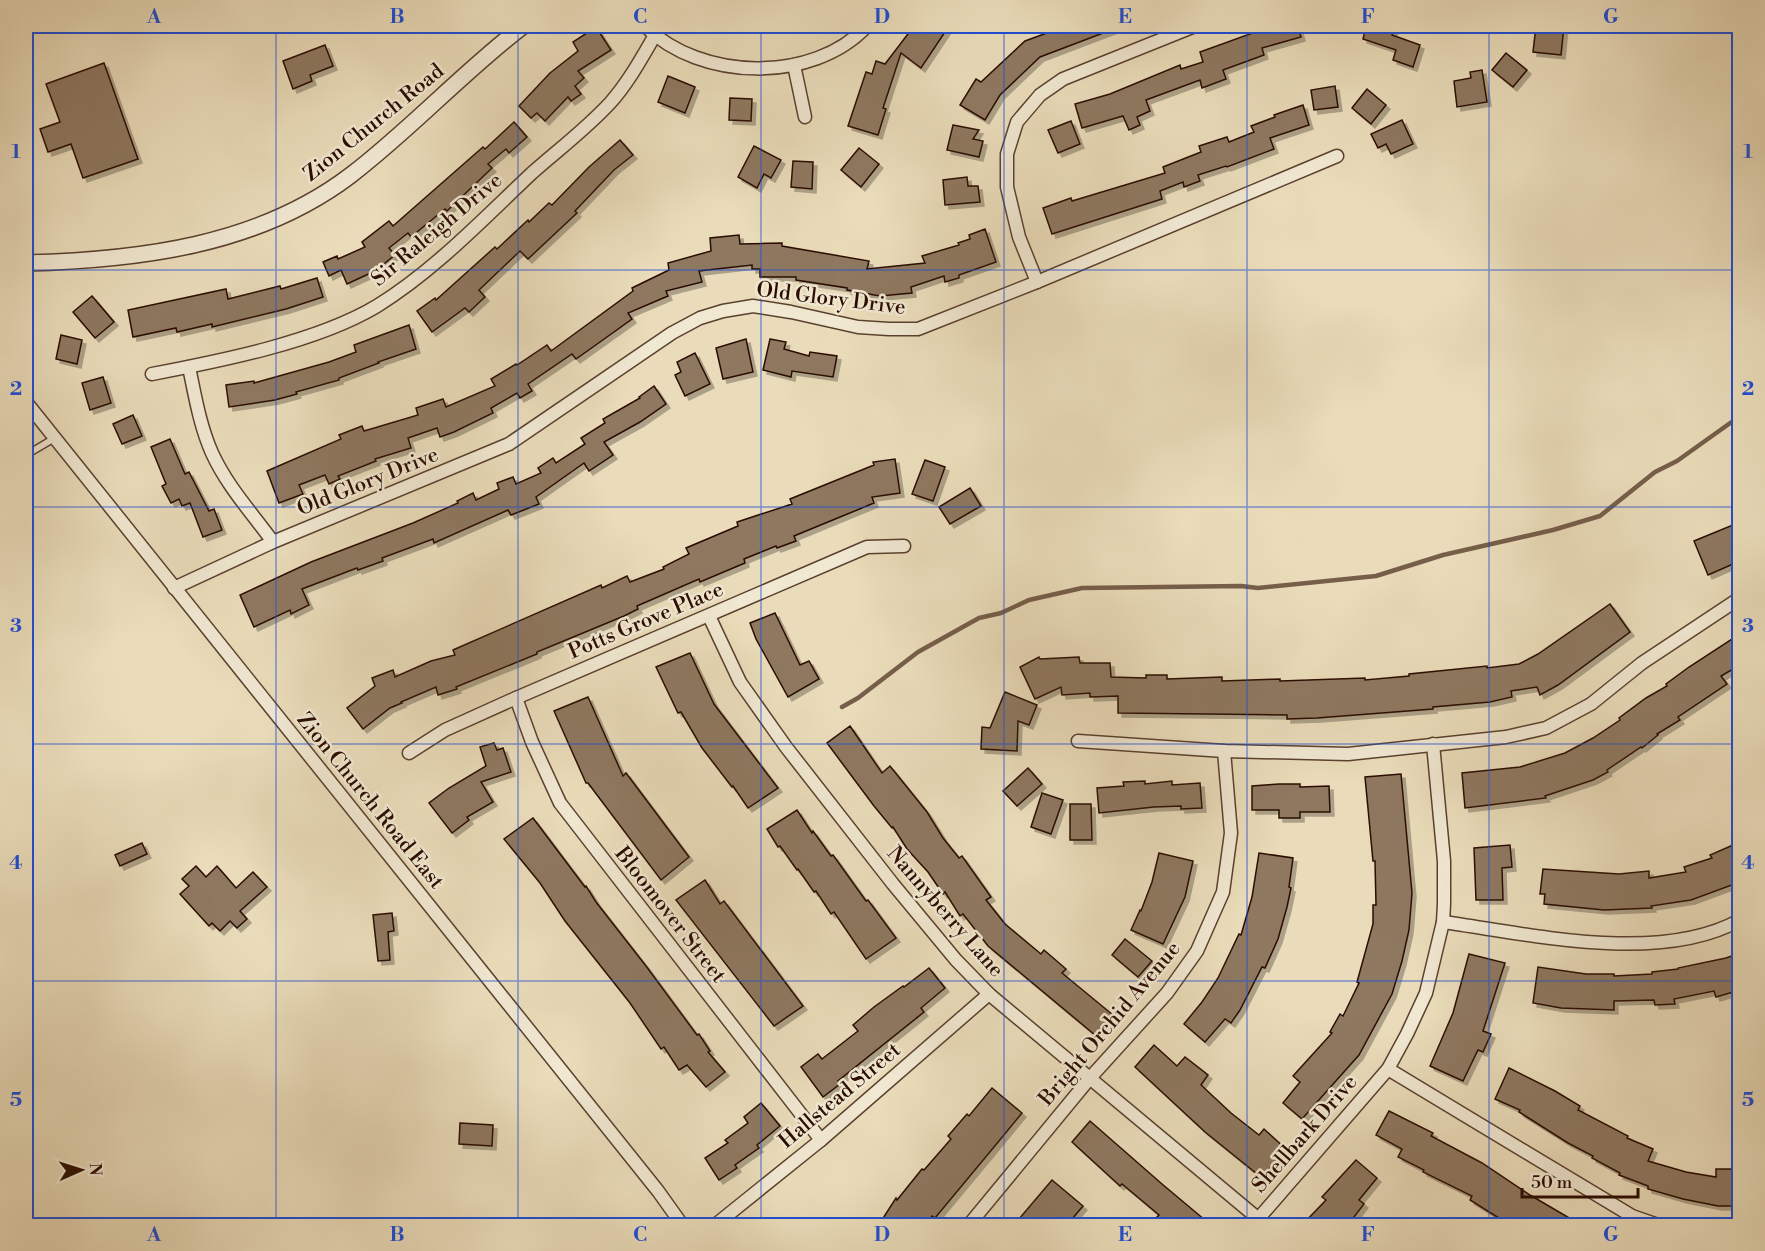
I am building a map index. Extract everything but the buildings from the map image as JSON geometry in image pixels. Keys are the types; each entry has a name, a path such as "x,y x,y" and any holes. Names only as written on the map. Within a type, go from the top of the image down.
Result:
{"street":[{"name":"Zion Church Road","path":"26,263 102,258 177,248 213,241 254,228 292,212 326,193 351,175 523,26"},
{"path":"645,26 655,35 692,56 734,68 763,69 794,65 836,50 867,26"},
{"path":"1037,282 1019,237 1007,187 1007,154 1017,122 1040,95 1063,79 1195,26"},
{"name":"Sir Raleigh Drive","path":"152,374 288,342 332,327 376,307 413,281 453,247 610,103 632,75 655,35"},
{"path":"794,65 805,117"},
{"name":"Old Glory Drive","path":"174,588 273,542 509,444 672,333 700,318 753,306 858,327 918,329 1037,282 1337,156"},
{"path":"189,367 201,420 212,452 226,480 273,542"},
{"name":"Zion Church Road East","path":"26,402 53,439 658,1191 683,1226"},
{"name":"Potts Grove Place","path":"409,753 445,730 516,698 867,547 904,546"},
{"path":"1078,741 1224,751 1348,754 1506,737 1546,728 1591,704 1642,663 1740,598"},
{"name":"Nannyberry Lane","path":"709,616 740,682 786,747 942,943 989,994 1259,1223"},
{"name":"Bloomover Street","path":"516,698 532,742 560,803 820,1140"},
{"name":"Shellbark Drive","path":"1259,1223 1388,1069 1426,993 1443,922 1444,861 1433,744"},
{"name":"Bright Orchid Avenue","path":"968,1226 1090,1078 1167,993 1197,951 1223,892 1231,833 1224,751"},
{"path":"1443,922 1588,942 1653,943 1690,938 1730,926 1740,920"},
{"name":"Hallstead Street","path":"714,1226 820,1140 989,994"},
{"path":"1388,1069 1632,1216 1661,1226"}],"lane":[{"path":"26,455 53,439"}],"waterway":[{"path":"842,707 858,698 918,652 979,618 1001,613 1029,600 1082,588 1241,586 1258,588 1376,576 1443,555 1553,530 1600,516 1655,472 1677,461 1740,416"}]}
